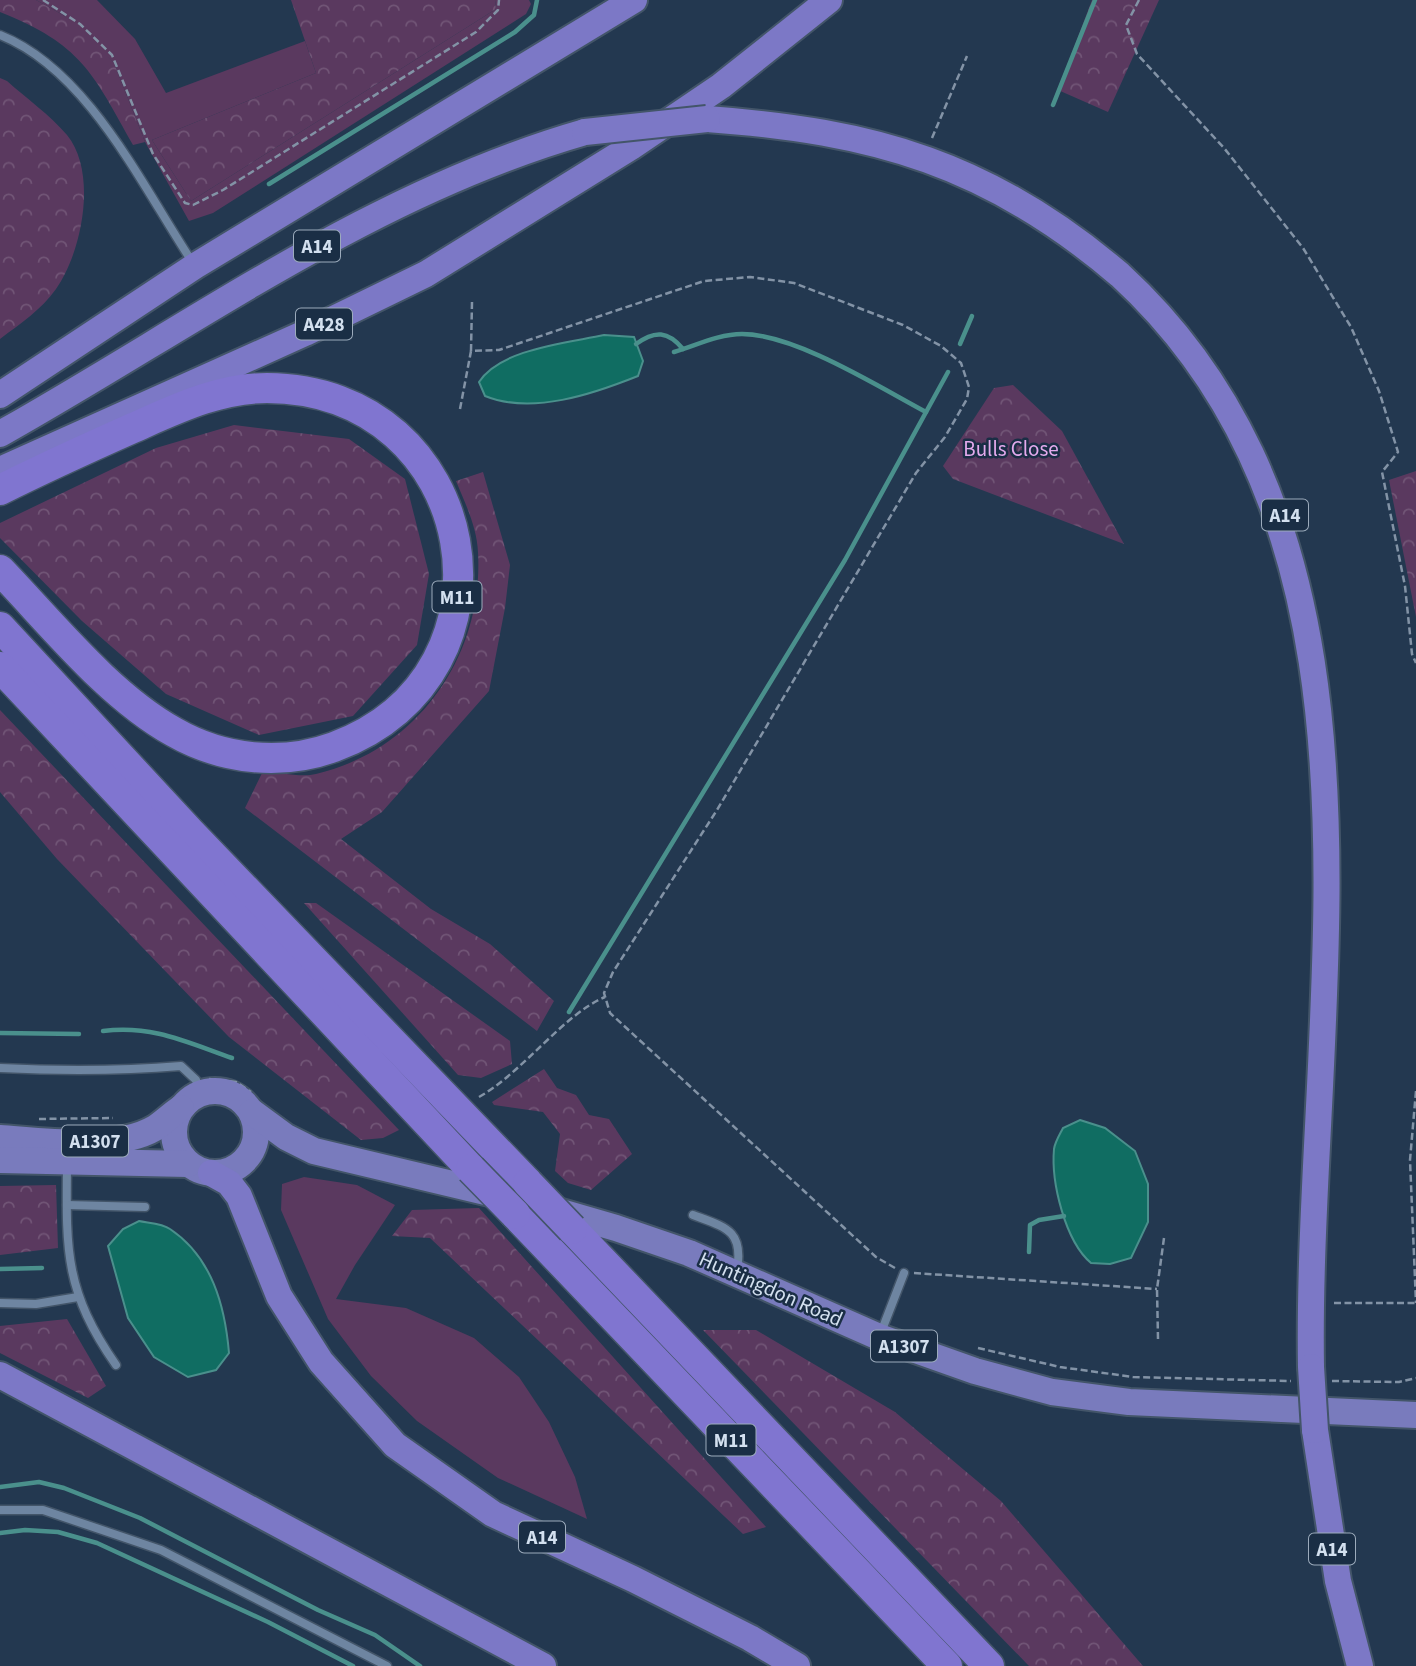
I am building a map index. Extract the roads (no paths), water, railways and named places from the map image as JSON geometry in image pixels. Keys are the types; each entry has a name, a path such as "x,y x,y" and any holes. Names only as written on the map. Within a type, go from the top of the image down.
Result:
{"highway":[{"path":"0,396 195,266 366,159 634,0"},
{"name":"A428","path":"0,470 305,333 426,274 642,139 720,86 830,0"},
{"name":"A14","path":"0,434 330,238 506,156 585,132 707,119 831,132 924,158 976,179 1032,209 1086,246 1161,314 1209,371 1243,424 1272,481 1299,551 1316,622 1332,760 1335,873 1310,1302 1315,1376 1315,1430 1338,1581 1360,1666"},
{"name":"M11","path":"0,490 49,465 195,401 249,389 313,393 356,406 405,441 417,456 448,511 455,537 458,574 451,626 436,663 413,696 361,736 315,754 276,759 235,754 199,743 176,733 149,716 92,666 0,570"},
{"name":"M11","path":"0,627 200,842 989,1666"},
{"name":"M11","path":"0,667 471,1169 947,1666"},
{"name":"A14","path":"199,1168 229,1183 239,1196 279,1296 321,1362 395,1445 493,1514 750,1638 797,1666"},
{"path":"0,1375 543,1666"}],"main road":[{"path":"218,1090 231,1093 243,1101 252,1112 257,1133 249,1156 232,1169 199,1168 179,1153 174,1139 174,1125 190,1100 218,1090"},
{"name":"A1307","path":"0,1138 70,1142 122,1140 154,1129 190,1100"},
{"name":"Huntingdon Road","path":"252,1112 286,1137 314,1151 589,1220 689,1253 879,1337 975,1371 1052,1392 1129,1402 1410,1410"},
{"name":"Huntingdon Road","path":"249,1156 314,1151"},
{"name":"A1307","path":"0,1160 199,1168"}],"lane":[{"path":"0,34 38,53 75,87 104,125 195,266"},
{"path":"0,1068 72,1072 137,1071 181,1066 196,1080 190,1100"},
{"path":"67,1161 69,1265 78,1297 95,1333 116,1365"},
{"path":"67,1205 145,1207"},
{"path":"693,1215 721,1226 737,1239 740,1257 737,1273"},
{"path":"879,1337 904,1273"},
{"path":"0,1303 36,1304 78,1297"},
{"path":"0,1510 43,1510 161,1550 387,1666"}],"waterway":[{"path":"269,184 515,32 534,15 537,0"},
{"path":"1053,105 1095,0"},
{"path":"960,344 972,316"},
{"path":"636,344 649,336 661,334 683,349"},
{"path":"674,352 725,336 763,336 811,352 926,412"},
{"path":"569,1012 845,560 948,372"},
{"path":"103,1031 138,1030 154,1033 232,1058"},
{"path":"0,1033 79,1034"},
{"path":"1029,1252 1030,1225 1039,1220 1064,1216"},
{"path":"0,1269 42,1268"},
{"path":"0,1487 39,1482 64,1488 140,1518 318,1610 375,1635 420,1666"},
{"path":"0,1533 25,1530 58,1532 97,1543 268,1622 353,1666"}],"park label":[{"name":"Bulls Close","path":"1011,449"}]}
